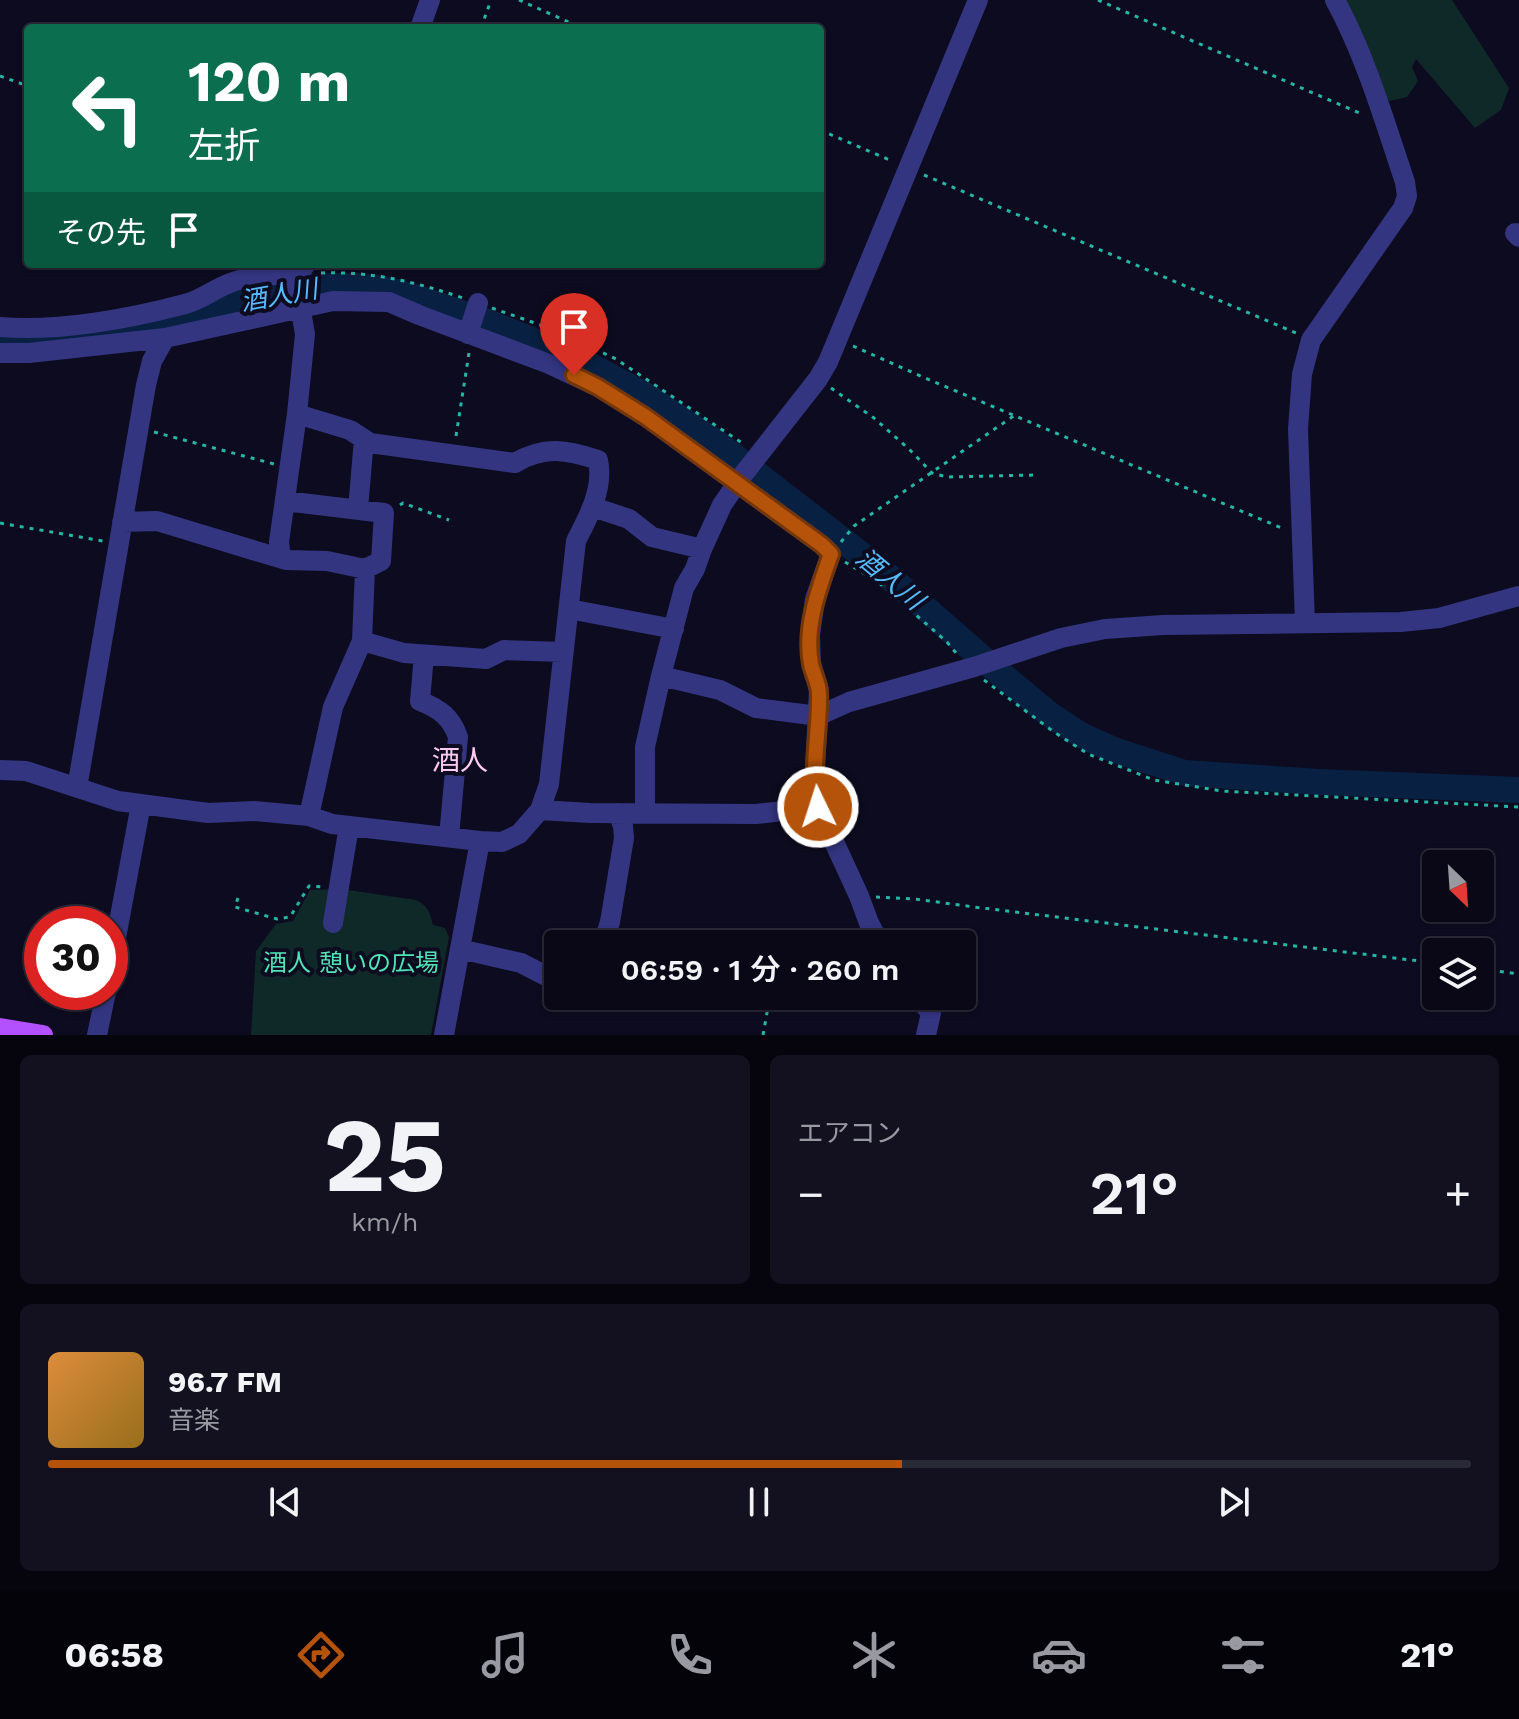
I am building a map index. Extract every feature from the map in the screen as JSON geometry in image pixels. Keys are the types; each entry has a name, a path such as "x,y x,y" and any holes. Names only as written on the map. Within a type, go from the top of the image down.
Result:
{"main road":[{"path":"0,1028 43,1035"}],"street":[{"path":"421,24 430,0"},
{"path":"645,813 645,747 684,588 722,505 818,379 839,339 978,0"},
{"path":"1305,623 1298,429 1302,374 1311,340 1403,208 1407,196 1384,118 1351,30 1335,0"},
{"path":"281,558 279,542 305,334 296,283 302,269"},
{"path":"0,327 41,328 93,323 187,304 231,283 302,269"},
{"path":"0,353 29,353 165,338 333,301 389,302 549,364 598,387 646,417 831,554 815,599 810,635 811,663 819,690 814,790 818,807 873,930"},
{"path":"468,334 478,303"},
{"path":"77,788 138,428 152,361 165,338"},
{"path":"0,770 26,771 118,801 208,813 254,811 309,816 332,824 480,841 502,842 519,834 540,810 549,784 576,541 593,507 600,472 598,460 573,452 547,450 529,454 515,463 370,443 350,430 297,414"},
{"path":"358,509 364,439"},
{"path":"122,522 157,521 281,558 327,561 365,569 381,561 384,513 285,501"},
{"path":"593,507 629,519 652,537 702,549"},
{"path":"309,816 333,707 362,641 365,569"},
{"path":"661,676 720,690 756,708 818,716 849,702 969,669 1061,638 1105,629 1163,625 1401,622 1439,618 1519,596"},
{"path":"569,609 674,629"},
{"path":"362,641 404,653 486,659 504,650 563,652"},
{"path":"424,655 420,701 452,721 458,737 449,837"},
{"path":"122,906 141,804"},
{"path":"540,810 756,814 818,807"},
{"path":"607,930 624,838 618,813"},
{"path":"333,923 349,826"},
{"path":"444,1035 480,841"},
{"path":"460,949 521,963 544,975"},
{"path":"97,1035 102,1010"},
{"path":"926,1035 931,1013 929,1010"}],"path":[{"path":"482,24 491,0"},
{"path":"519,0 573,24"},
{"path":"1098,0 1367,116 1384,118"},
{"path":"0,76 24,85"},
{"path":"824,132 1311,340"},
{"path":"302,269 382,276 418,283 552,329 616,359 759,454"},
{"path":"452,454 470,357 468,334"},
{"path":"839,339 1283,529 1301,527"},
{"path":"818,379 874,418 932,473 947,477 1035,475"},
{"path":"1015,415 854,526 831,554 878,582 947,642 969,669 1054,732 1088,754 1154,780 1222,791 1519,807"},
{"path":"138,428 289,469"},
{"path":"384,513 403,503 449,520"},
{"path":"0,523 118,543"},
{"path":"238,898 235,907 277,919 290,917 309,886 339,887"},
{"path":"859,896 915,899 1422,961"},
{"path":"1494,971 1519,974"},
{"path":"763,1035 767,1010"}],"green space":[{"path":"1338,0 1452,0 1509,88 1501,110 1475,128 1416,59 1412,67 1418,81 1407,97 1389,101 1379,88"},
{"name":"酒人 憩いの広場","path":"341,889 416,900 428,910 433,925 445,928 449,937 431,1035 251,1035 256,951 276,924 293,921 310,890"}],"waterway":[{"name":"酒人川","path":"0,339 73,338 310,286 357,286 412,296 483,320 574,357 647,396 717,443 885,573 1049,714 1081,735 1114,750 1185,773 1519,790"}],"district":[{"name":"酒人","path":"460,760"}],"route":[{"path":"574,375 646,417 831,554 815,599 810,635 811,663 819,690 814,790 818,807"}]}
